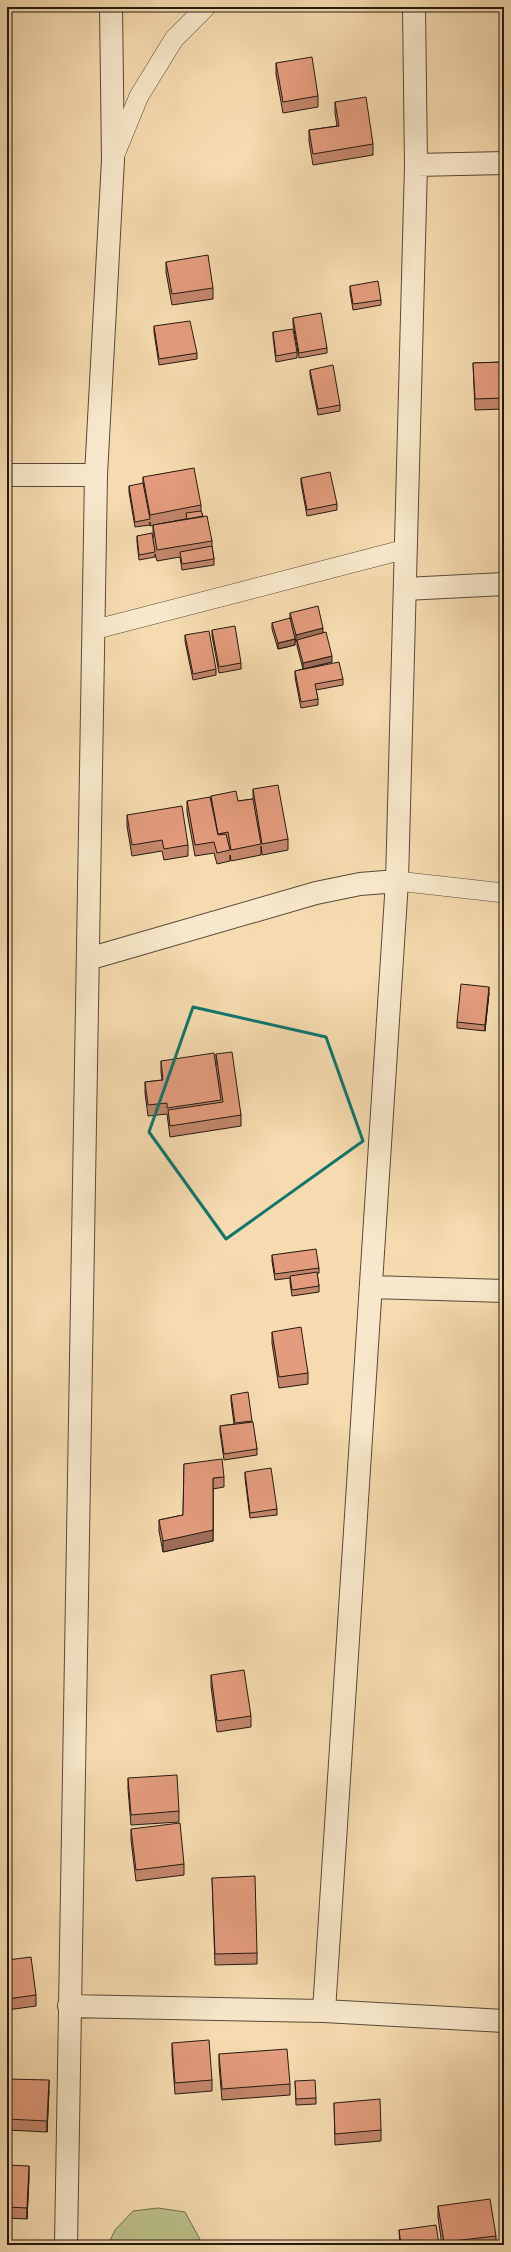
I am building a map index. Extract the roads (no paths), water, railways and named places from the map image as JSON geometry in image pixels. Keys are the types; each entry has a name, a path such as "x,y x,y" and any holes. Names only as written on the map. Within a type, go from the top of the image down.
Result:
{"street":[{"path":"66,2245 96,475 113,160 111,7"},
{"path":"324,2011 397,882 416,165 414,7"},
{"path":"416,165 504,163"},
{"path":"7,475 96,475"},
{"path":"405,589 504,584"},
{"path":"88,959 316,893 360,884 397,882"},
{"path":"371,1287 504,1291"},
{"path":"70,2006 324,2011 504,2021"}],"lane":[{"path":"113,160 139,96 174,38 206,7"},
{"path":"93,630 406,549"},
{"path":"397,882 504,893"}]}
